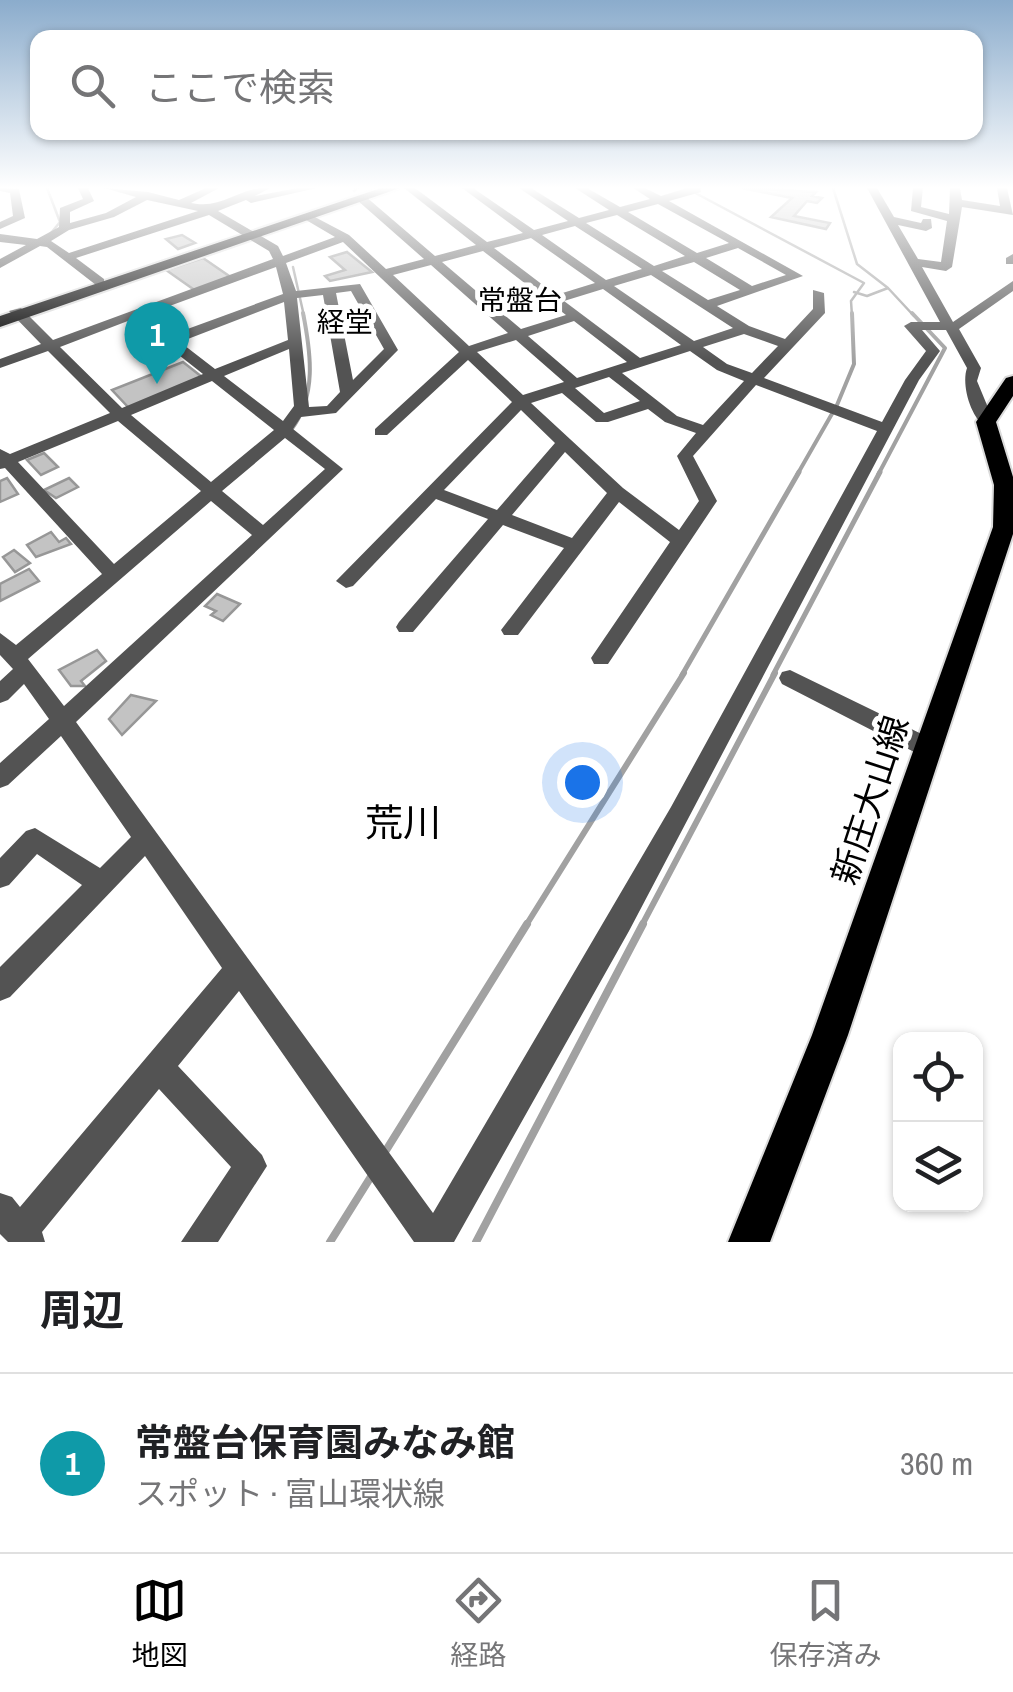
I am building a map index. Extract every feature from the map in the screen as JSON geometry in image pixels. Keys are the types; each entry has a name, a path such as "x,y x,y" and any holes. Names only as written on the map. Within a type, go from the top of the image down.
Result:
{"main road":[{"path":"9,316 213,246"},
{"path":"9,316 215,246"},
{"path":"986,422 1013,382"},
{"name":"新庄大山線","path":"750,1242 830,1034 1004,527 1004,485 986,422"}],"street":[{"path":"0,264 34,246"},
{"path":"49,246 100,282"},
{"path":"68,257 102,246"},
{"path":"0,694 13,656 284,430 298,413 301,393 291,295 282,263 266,246"},
{"path":"0,364 323,246"},
{"path":"355,246 617,492 680,540"},
{"path":"417,246 520,335 602,420 650,403"},
{"path":"386,273 481,246"},
{"path":"486,246 637,363"},
{"path":"551,246 722,366 888,430"},
{"path":"611,246 744,328 789,345"},
{"path":"677,246 750,290"},
{"path":"556,299 733,246"},
{"path":"705,305 797,276 743,246"},
{"path":"904,246 941,324 961,339 966,360 974,368 970,382 986,422"},
{"path":"913,262 946,267 949,246"},
{"path":"13,656 435,1242 509,1119 933,351 911,326 956,326 1013,285"},
{"path":"169,342 291,295 355,287 390,350 331,410 298,413"},
{"path":"329,290 348,392"},
{"path":"601,658 708,501 686,456 752,378 820,310 818,294"},
{"path":"961,339 1013,302"},
{"path":"0,778 336,469 136,315"},
{"path":"9,316 50,346 120,415 264,536"},
{"path":"381,432 470,350 578,316"},
{"path":"346,582 521,402 744,328"},
{"path":"112,573 2,460 294,342"},
{"path":"612,372 672,419 706,431"},
{"path":"406,627 564,443"},
{"path":"433,492 576,546"},
{"path":"511,630 617,492"},
{"path":"790,678 928,748"},
{"path":"0,988 146,838"},
{"path":"0,876 36,839 101,883"},
{"path":"17,1228 159,1067 239,968"},
{"path":"159,1067 251,1166 198,1242"}],"building":[{"path":"347,252 372,272 330,281 325,276 345,270 330,257"},
{"path":"203,258 232,278 196,291 166,270"},
{"path":"183,362 202,377 129,408 112,390"},
{"path":"44,453 58,467 41,475 27,460"},
{"path":"7,478 18,494 0,502 0,481"},
{"path":"69,478 78,487 56,498 44,490"},
{"path":"51,532 59,542 66,538 71,544 36,557 27,545"},
{"path":"14,550 30,563 15,572 3,557"},
{"path":"29,569 39,581 0,601 0,584"},
{"path":"217,594 240,604 223,621 211,615 216,611 205,606"},
{"path":"97,650 106,661 81,681 85,686 71,686 59,670"},
{"path":"131,695 156,701 122,735 109,719"}],"waterway":[{"path":"795,246 864,283 857,293"},
{"path":"851,246 857,264 888,288"},
{"path":"293,267 304,316"},
{"path":"857,293 867,296 888,288"},
{"path":"888,288 914,316"},
{"path":"852,316 851,301 857,293"},
{"path":"291,430 305,403 310,374 303,313"},
{"path":"797,475 837,405 854,364 852,313"},
{"path":"878,475 945,348 912,313"},
{"path":"682,675 799,472"},
{"path":"773,675 880,472"},
{"path":"525,927 684,673"},
{"path":"641,927 775,673"},
{"path":"385,1152 527,924"},
{"path":"476,1242 643,924"},
{"path":"330,1242 372,1175"}],"place":[{"name":"常盤台保育園みなみ館","path":"157,384"}],"district":[{"name":"常盤台","path":"520,300"},
{"name":"経堂","path":"345,322"},
{"name":"荒川","path":"403,822"}]}
